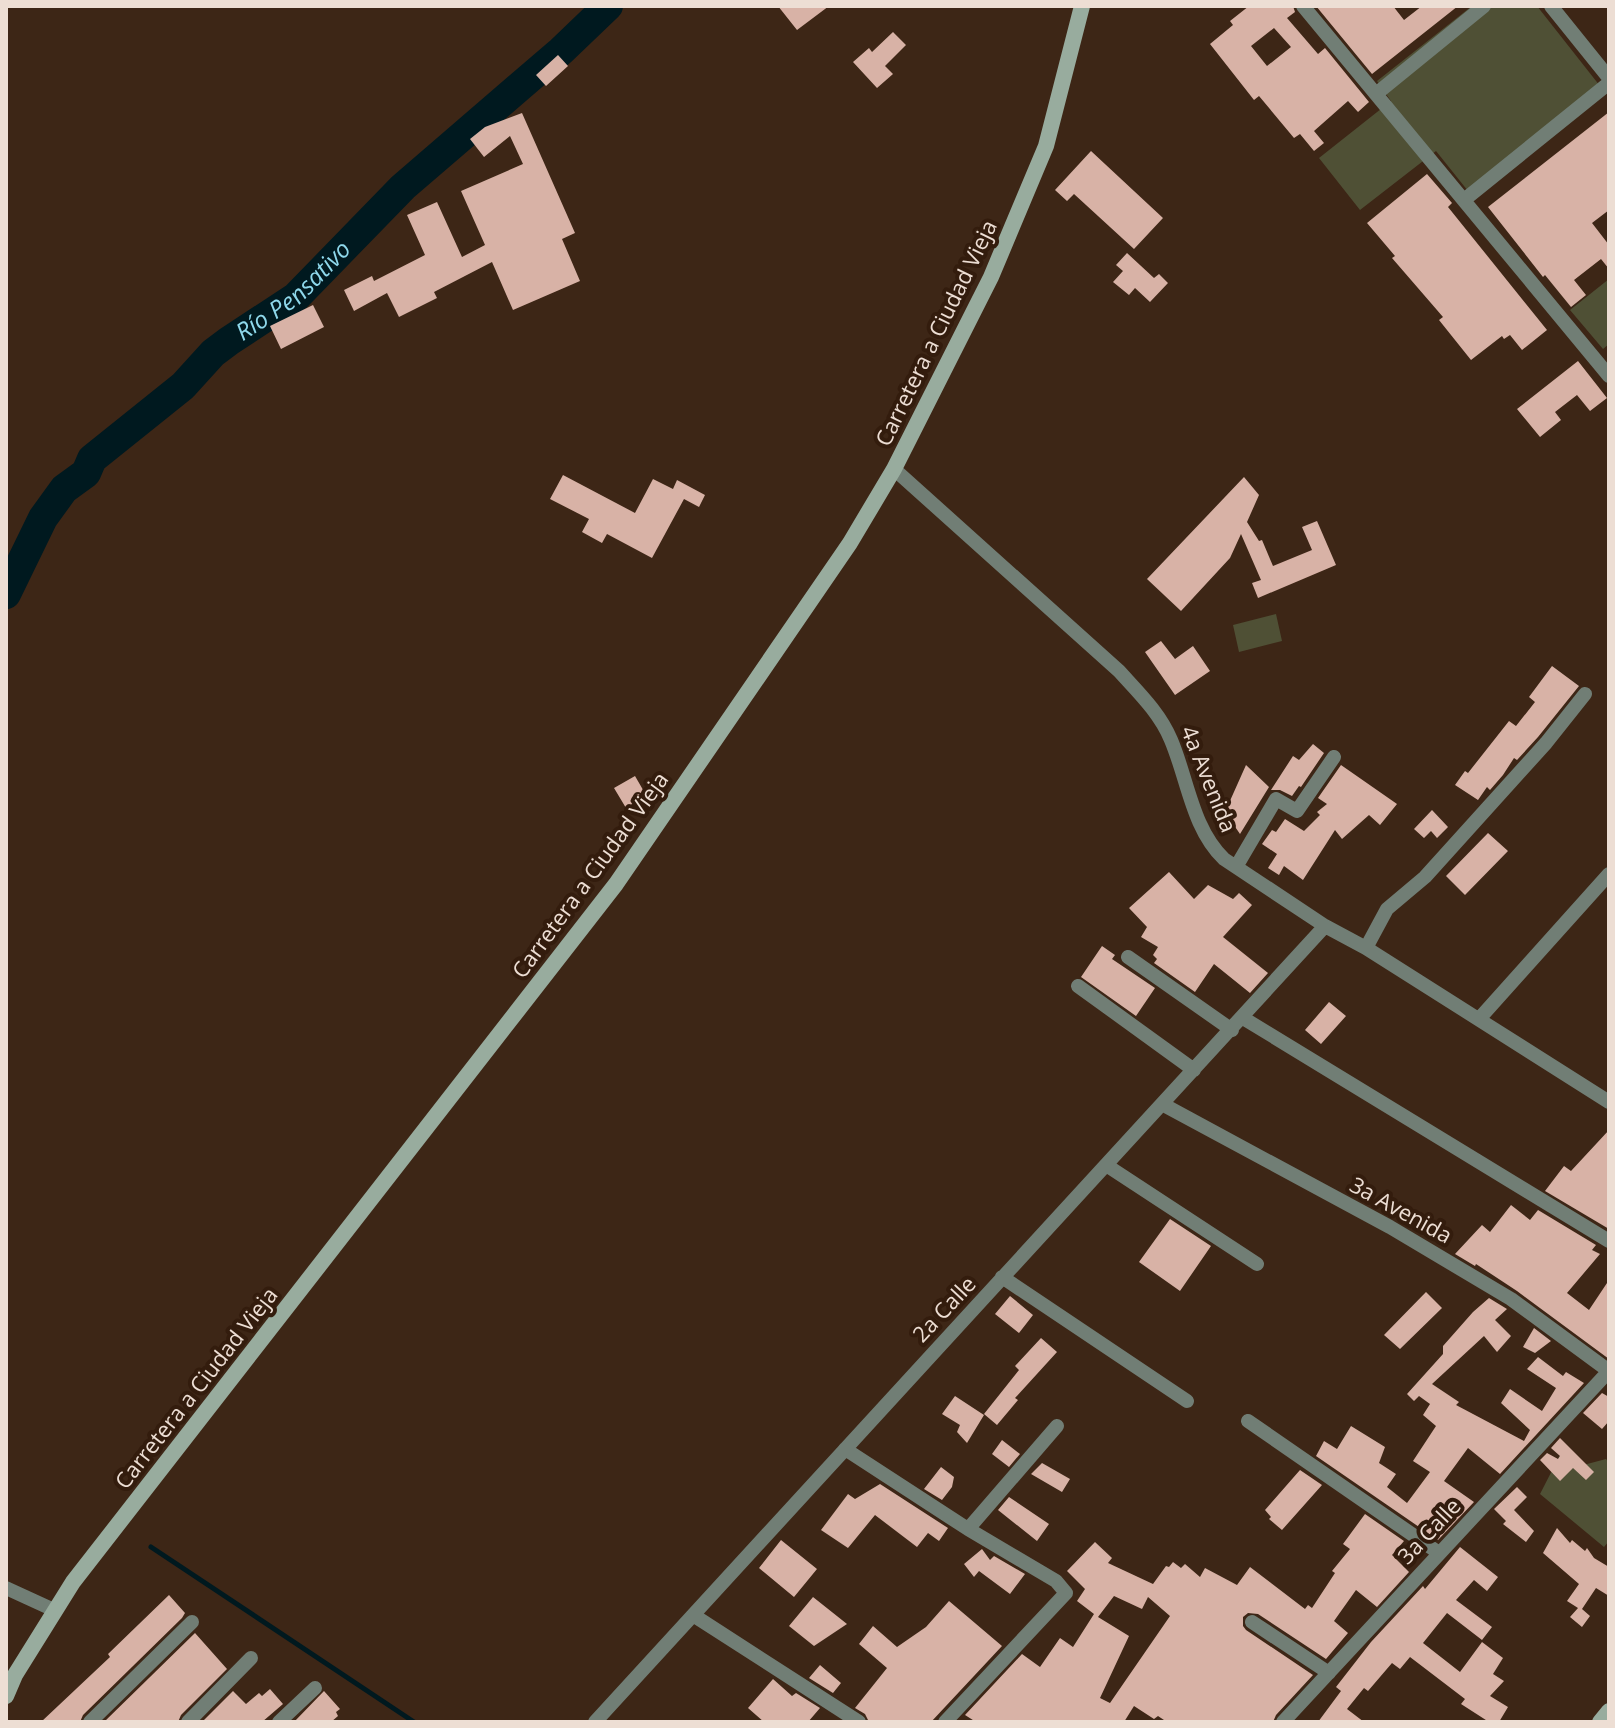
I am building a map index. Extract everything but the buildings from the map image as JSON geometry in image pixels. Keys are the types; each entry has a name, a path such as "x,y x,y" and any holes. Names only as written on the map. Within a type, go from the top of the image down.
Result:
{"main road":[{"name":"Carretera a Ciudad Vieja","path":"6,1696 15,1675 73,1582 616,884 850,543 894,469 991,277 1046,146 1082,6"},
{"path":"1600,1722 1609,1711"}],"street":[{"path":"1303,6 1609,376"},
{"path":"1376,94 1484,6"},
{"path":"1464,200 1609,80 1551,6"},
{"name":"4a Avenida","path":"894,469 1119,671 1148,702 1170,738 1211,846 1236,867 1325,926 1366,948 1609,1102"},
{"path":"1366,948 1387,909 1425,877 1546,743 1585,694"},
{"path":"1236,867 1276,799 1297,811 1334,757"},
{"path":"1479,1019 1609,874"},
{"name":"2a Calle","path":"595,1722 1325,926"},
{"path":"1128,957 1232,1030"},
{"path":"1078,986 1194,1070"},
{"path":"1243,1018 1609,1241"},
{"name":"3a Avenida","path":"1162,1104 1390,1227 1498,1291 1609,1371"},
{"path":"1106,1165 1257,1264"},
{"path":"1002,1277 1187,1401"},
{"name":"3a Calle","path":"1283,1722 1609,1371"},
{"path":"1248,1421 1439,1553"},
{"path":"968,1529 1057,1426"},
{"path":"845,1449 968,1529 1056,1581 1066,1593 945,1722"},
{"path":"6,1588 54,1610"},
{"path":"693,1615 859,1722"},
{"path":"90,1722 192,1622"},
{"path":"1252,1622 1329,1673"},
{"path":"188,1722 251,1658"},
{"path":"279,1722 315,1688"}],"green space":[{"path":"1472,6 1537,6 1600,86 1468,191 1436,151 1360,210 1319,158 1391,101 1377,81"},
{"path":"1609,279 1609,344 1603,349 1570,310"},
{"path":"1276,614 1282,641 1239,652 1233,625"},
{"path":"1560,1455 1572,1468 1606,1459 1609,1463 1609,1541 1604,1547 1540,1494"}],"waterway":[{"name":"Río Pensativo","path":"6,594 43,518 64,489 86,473 92,459 183,386 213,353 296,297 403,187 561,51 608,6"},
{"path":"151,1547 414,1722"}]}
